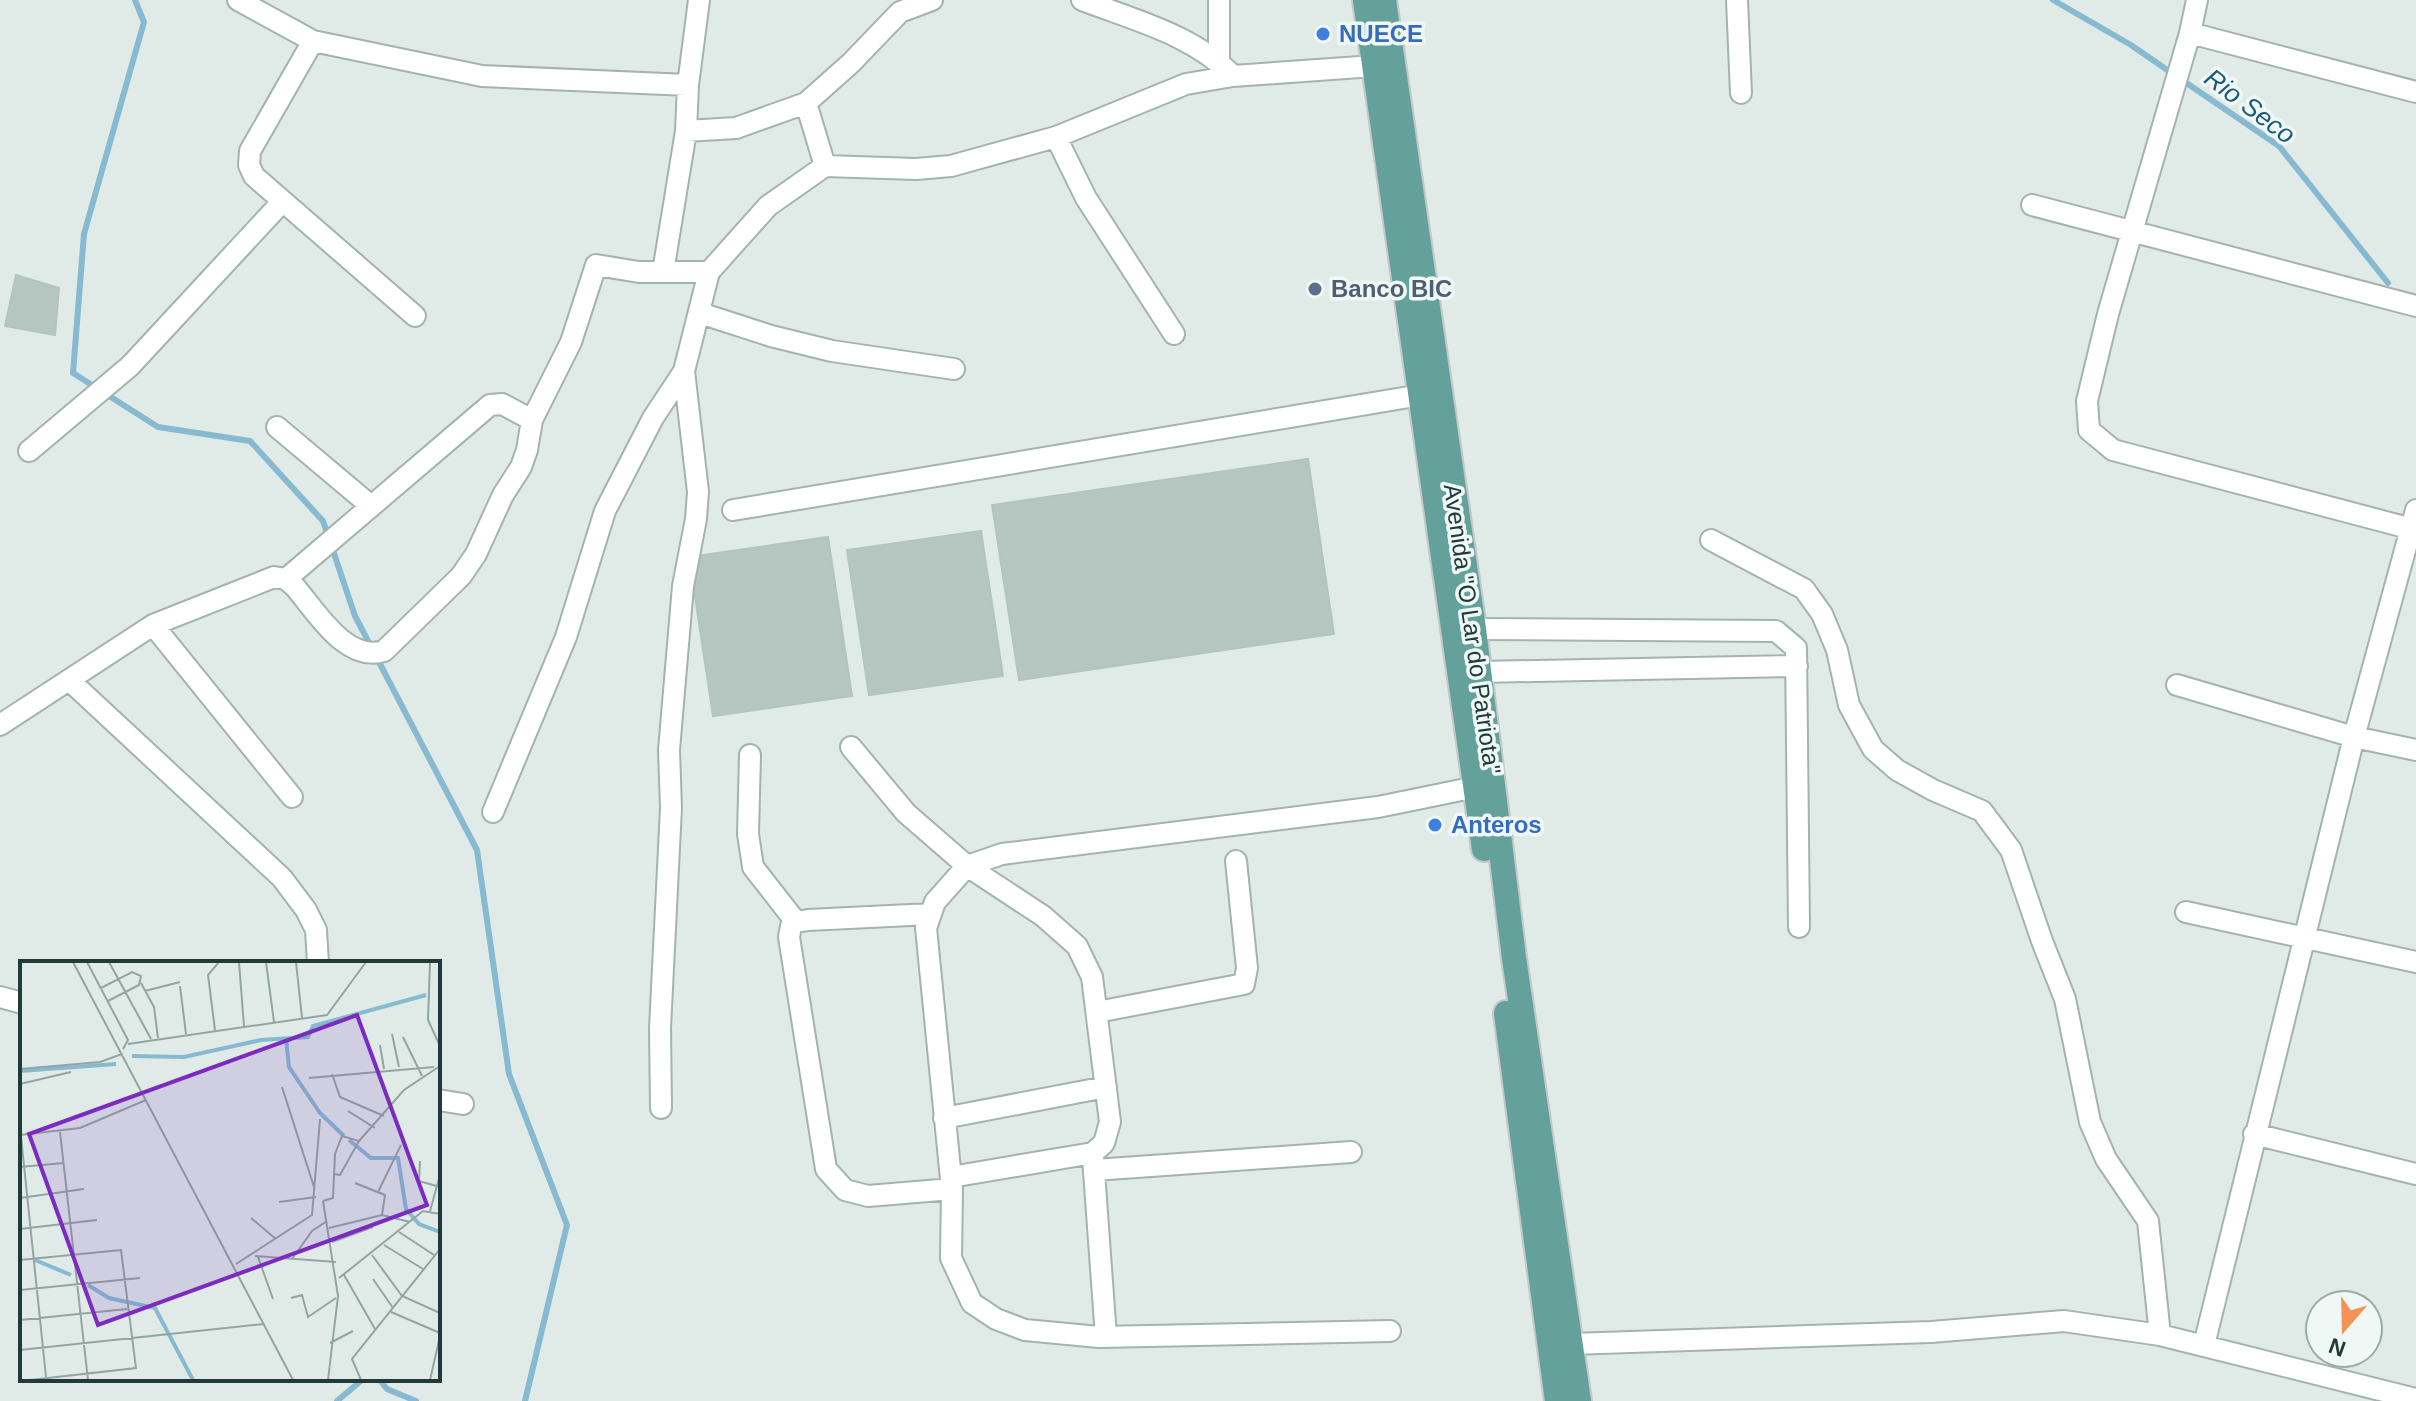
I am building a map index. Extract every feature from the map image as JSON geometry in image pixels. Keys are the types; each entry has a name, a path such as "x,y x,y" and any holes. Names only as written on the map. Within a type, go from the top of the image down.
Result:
{"main road":[{"name":"Avenida \"O Lar do Patriota\"","path":"1365,0 1476,787 1557,1401"},
{"name":"Avenida \"O Lar do Patriota\"","path":"1384,0 1474,629 1514,958 1579,1401"}],"street":[{"path":"238,0 313,41 482,76 688,85"},
{"path":"663,272 686,131 688,85 699,0"},
{"path":"686,131 736,128 806,103 851,63 900,12 932,0"},
{"path":"1082,0 1168,33 1226,69"},
{"path":"1219,0 1226,69"},
{"path":"1737,0 1741,93"},
{"path":"2197,0 2108,314 2087,401 2089,430 2113,450 2414,523 2354,737 2204,1345"},
{"path":"2190,33 2416,92"},
{"path":"313,41 250,151 249,165 254,176 282,202 415,316"},
{"path":"493,812 566,637 605,511 653,418 684,371 709,272 768,206 825,166 916,169 951,166 1056,137 1226,69 1374,66"},
{"path":"806,103 825,166"},
{"path":"1056,137 1086,198 1174,334"},
{"path":"29,451 130,366 282,202"},
{"path":"2032,205 2416,306"},
{"path":"0,725 153,625 274,577 286,579 348,645 376,654 384,651 461,576 476,554 503,495 521,467 532,420 571,342 596,265 639,272 709,272"},
{"path":"700,313 771,336 832,351 954,369"},
{"path":"661,1108 661,996 671,808 669,750 683,586 698,492 684,371"},
{"path":"733,510 1421,395"},
{"path":"286,579 490,405 502,404 532,420"},
{"path":"277,427 371,506"},
{"path":"1711,540 1804,589 1822,614 1837,650 1849,705 1873,749 1897,770 1982,811 2011,850 2065,999 2090,1122 2106,1159 2148,1221 2160,1335"},
{"path":"153,625 292,797"},
{"path":"1474,629 1776,631 1796,648 1799,927"},
{"path":"1479,672 1797,666"},
{"path":"69,680 282,878 306,910 316,930 318,961"},
{"path":"2177,685 2354,737 2416,750"},
{"path":"851,747 906,813 967,866 1043,916 1077,946 1092,977 1110,1122 1104,1143 1093,1162 1106,1337"},
{"path":"750,755 748,834 753,867 796,922"},
{"path":"1390,1331 1106,1337 1025,1330 996,1319 972,1303 951,1258 951,1183 926,928 935,902 967,866 1002,854 1378,807 1476,787"},
{"path":"1097,1012 1244,984 1247,968 1236,861"},
{"path":"2186,912 2416,962"},
{"path":"931,914 796,922 791,926 789,937 826,1169 845,1190 868,1196 1093,1162 1351,1152"},
{"path":"0,997 20,1002"},
{"path":"944,1118 1106,1087"},
{"path":"440,1100 463,1104"},
{"path":"2254,1134 2416,1174"},
{"path":"1571,1344 1931,1332 2064,1321 2160,1335 2416,1399"}],"building":[{"path":"16,275 59,288 55,335 5,326"},
{"path":"1308,459 1334,634 1019,680 992,505"},
{"path":"981,531 1003,676 869,695 847,550"},
{"path":"828,537 852,696 713,716 689,557"}],"waterway":[{"path":"135,0 144,22 84,234 73,373 158,427 250,441 323,521 355,616 477,850 509,1074 567,1225 525,1401"},
{"name":"Rio Seco","path":"2053,0 2131,45 2173,74"},
{"name":"Rio Seco","path":"2182,80 2279,146 2388,283"},
{"name":"Rio Seco","path":"337,1401 361,1381"},
{"name":"Rio Seco","path":"381,1381 387,1389 416,1401"}],"place":[{"name":"NUECE","path":"1323,34"},
{"name":"Banco BIC","path":"1315,289"},
{"name":"Anteros","path":"1435,825"}]}
